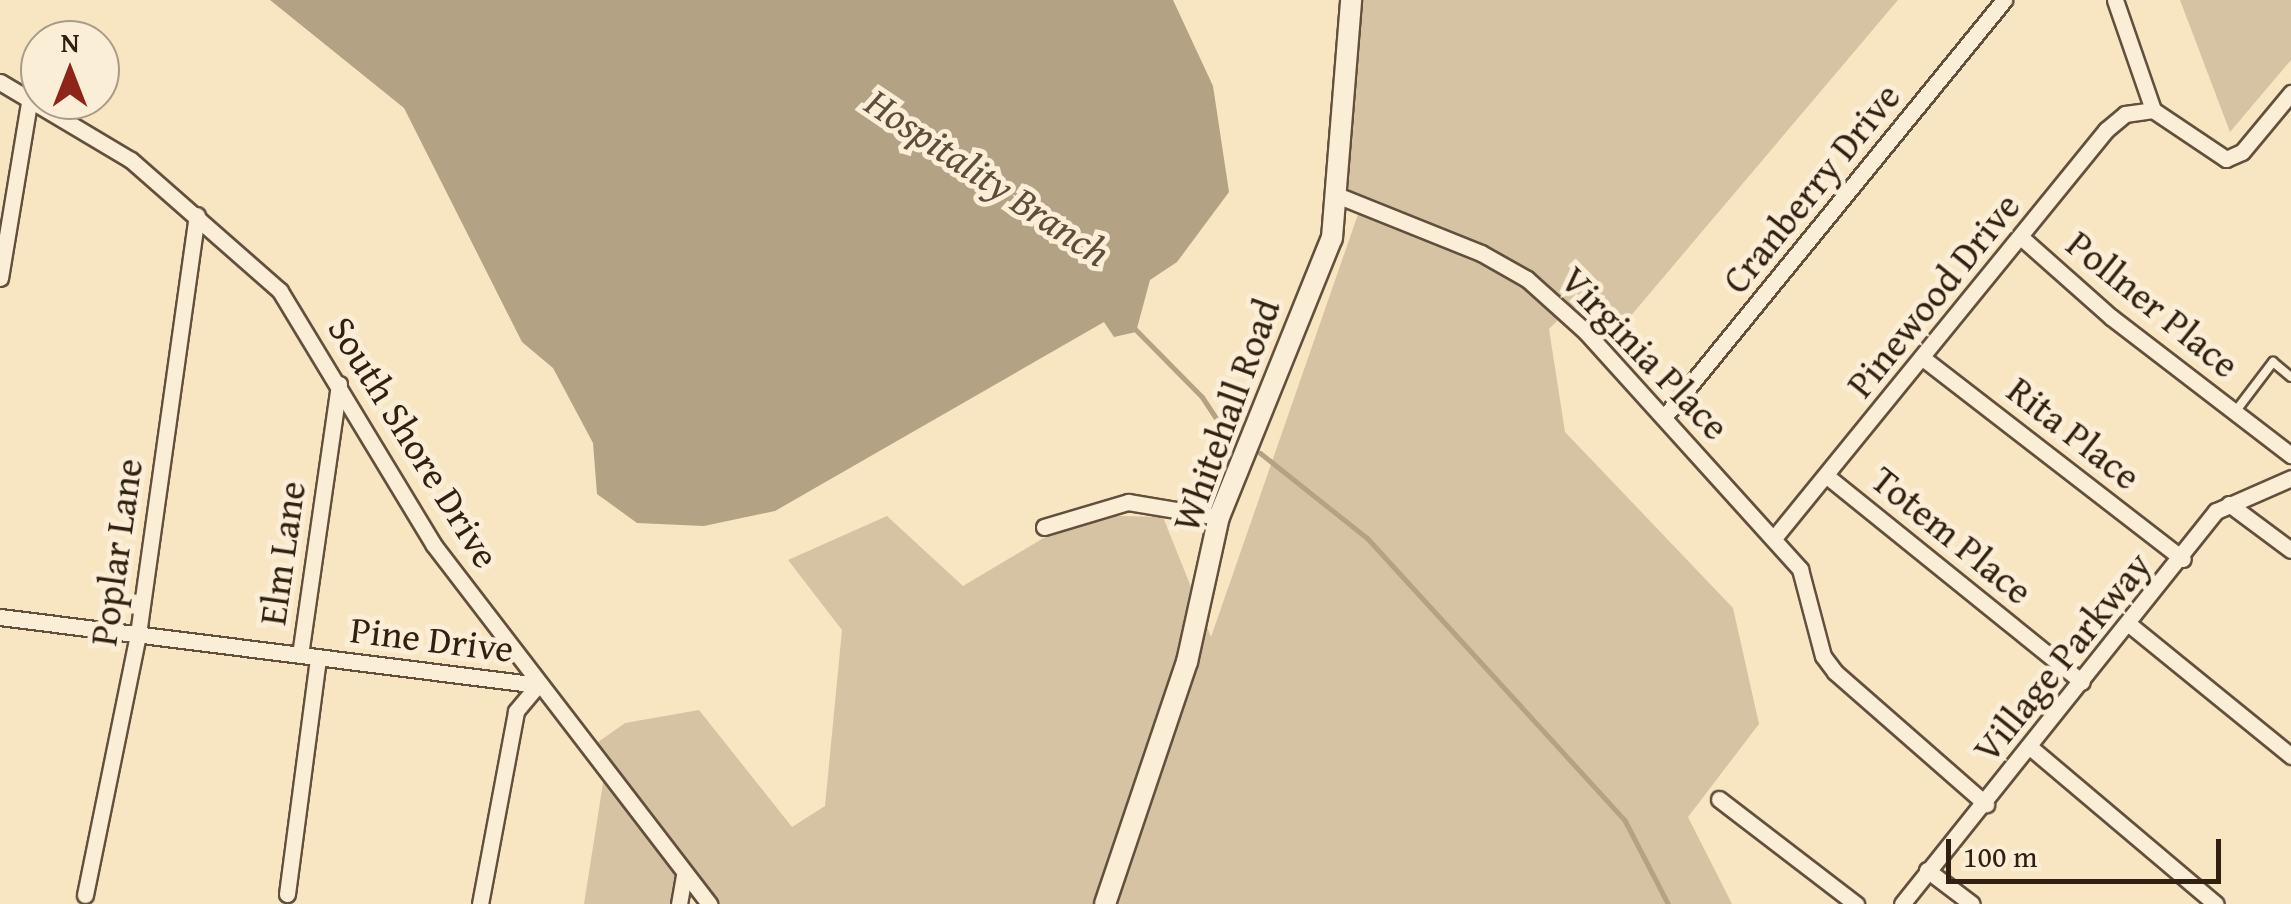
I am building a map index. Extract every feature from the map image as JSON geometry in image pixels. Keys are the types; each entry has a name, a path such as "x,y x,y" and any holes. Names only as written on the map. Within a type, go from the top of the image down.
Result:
{"street":[{"name":"Whitehall Road","path":"1104,904 1187,662 1219,517 1332,238 1351,0"},
{"name":"Cranberry Drive","path":"1665,416 2004,0"},
{"path":"2116,0 2152,110 2205,150 2226,158 2242,152 2291,94"},
{"name":"Pinewood Drive","path":"1774,538 1828,477 2106,130 2125,114 2152,110"},
{"path":"0,278 26,120"},
{"name":"South Shore Drive","path":"67,120 122,154 197,215 280,291 339,384 395,489 538,685 709,904"},
{"name":"Virginia Place","path":"1338,196 1482,253 1527,279 1665,416 1800,569 1823,656 1835,672 1986,804"},
{"name":"Poplar Lane","path":"85,895 138,634 197,215"},
{"name":"Pollner Place","path":"2022,238 2291,455"},
{"name":"Rita Place","path":"1924,359 2183,559"},
{"name":"Elm Lane","path":"287,894 318,657 300,655 339,384"},
{"name":"Totem Place","path":"1828,477 2082,682"},
{"name":"Village Parkway","path":"1902,904 2183,559 2216,511 2291,478"},
{"path":"1044,526 1128,502 1219,517"},
{"path":"2229,504 2291,550"},
{"name":"Pine Drive","path":"0,616 300,655"},
{"path":"2130,625 2291,756"},
{"name":"Pine Drive","path":"318,657 538,685"},
{"path":"480,904 516,711 538,685"},
{"path":"2030,748 2216,904"},
{"path":"1720,799 1856,904"},
{"path":"1927,870 1972,904"},
{"path":"679,904 684,876"}],"lane":[{"path":"2235,412 2273,362 2291,377"}],"shaded area":[{"path":"1339,0 1898,0 1623,325 1611,311 1588,304 1568,310 1549,329 1565,432 1733,608 1759,724 1688,817 1732,904 706,904 680,874 675,904 584,904 604,777 584,752 625,723 699,710 792,827 825,806 842,630 788,560 887,516 963,586 1082,515 1163,517 1211,637 1364,197 1329,187"},
{"path":"2180,0 2291,0 2291,60 2230,132"}],"water":[{"path":"270,0 1173,0 1213,86 1229,192 1177,262 1150,280 1136,332 1114,337 1104,322 775,511 704,526 637,523 597,494 593,443 553,368 522,342 404,108"}],"waterway":[{"name":"Hospitality Branch","path":"1133,327 1202,397 1229,438"},
{"name":"Hospitality Branch","path":"1260,453 1367,538 1625,821 1668,904"}]}
